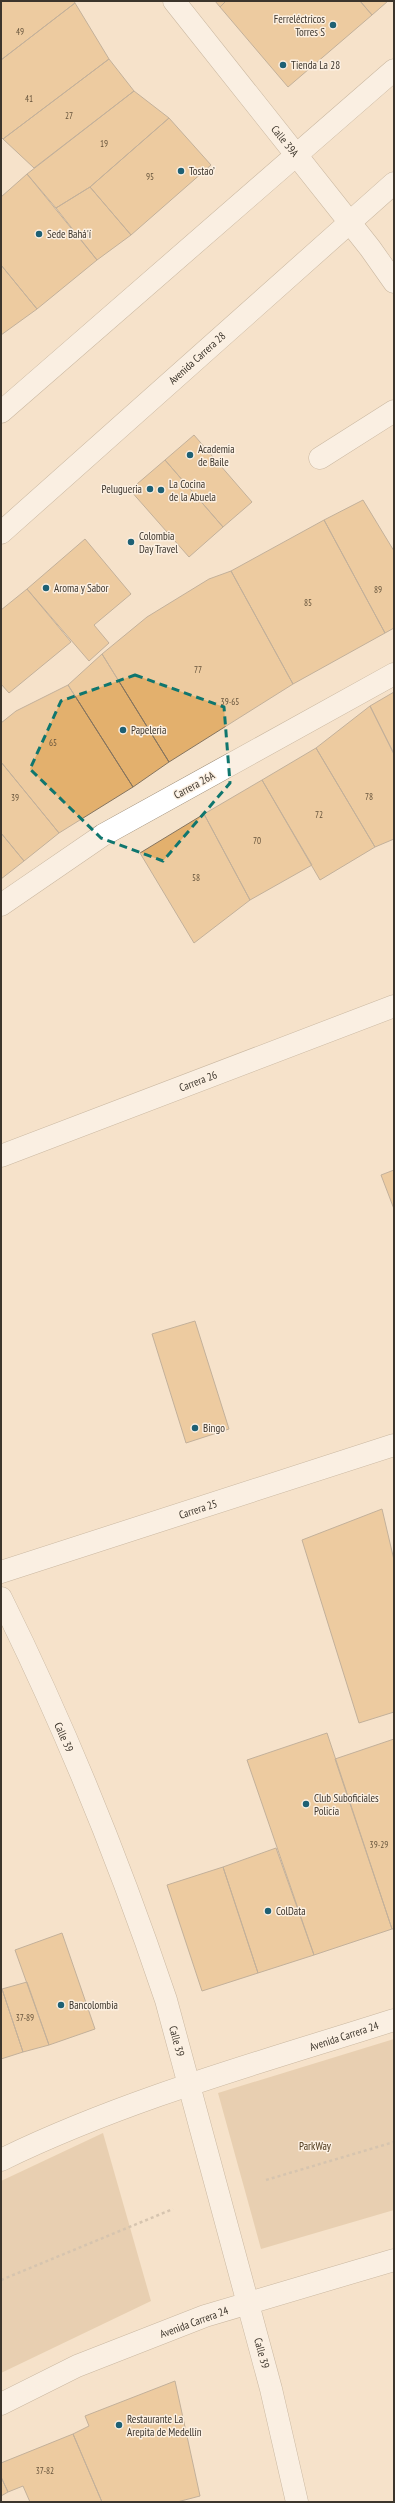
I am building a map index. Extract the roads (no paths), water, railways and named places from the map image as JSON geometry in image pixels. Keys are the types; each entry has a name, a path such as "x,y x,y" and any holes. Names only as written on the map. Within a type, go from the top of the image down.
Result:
{"street":[{"name":"Calle 39A","path":"174,1 350,223 394,282"},
{"path":"1,412 394,70"},
{"name":"Avenida Carrera 28","path":"1,533 394,184"},
{"path":"320,458 394,411"},
{"name":"Carrera 26A","path":"1,905 103,835 394,674"},
{"name":"Carrera 26","path":"1,1156 394,1006"},
{"name":"Carrera 25","path":"1,1572 394,1445"},
{"name":"Calle 39","path":"1,1598 81,1776 152,1956 166,2000 271,2389 297,2502"},
{"name":"Avenida Carrera 24","path":"1,2160 62,2131 141,2100 394,2020"},
{"name":"Avenida Carrera 24","path":"1,2404 77,2366 205,2316 394,2260"}],"place":[{"name":"Ferreléctricos Torres S","path":"333,25"},
{"name":"Tienda La 28","path":"283,65"},
{"name":"Tostao’","path":"181,171"},
{"name":"Sede Bahá'í","path":"39,234"},
{"name":"Academia de Baile","path":"190,455"},
{"name":"Pelugueria","path":"150,489"},
{"name":"La Cocina de la Abuela","path":"161,490"},
{"name":"Colombia Day Travel","path":"131,542"},
{"name":"Aroma y Sabor","path":"46,588"},
{"name":"Papeleria","path":"123,730"},
{"name":"Bingo","path":"195,1428"},
{"name":"Club Suboficiales Policía","path":"306,1804"},
{"name":"ColData","path":"268,1911"},
{"name":"Bancolombia","path":"61,2005"},
{"name":"Restaurante La Arepita de Medellín","path":"119,2425"}],"park label":[{"name":"ParkWay","path":"315,2146"}]}
